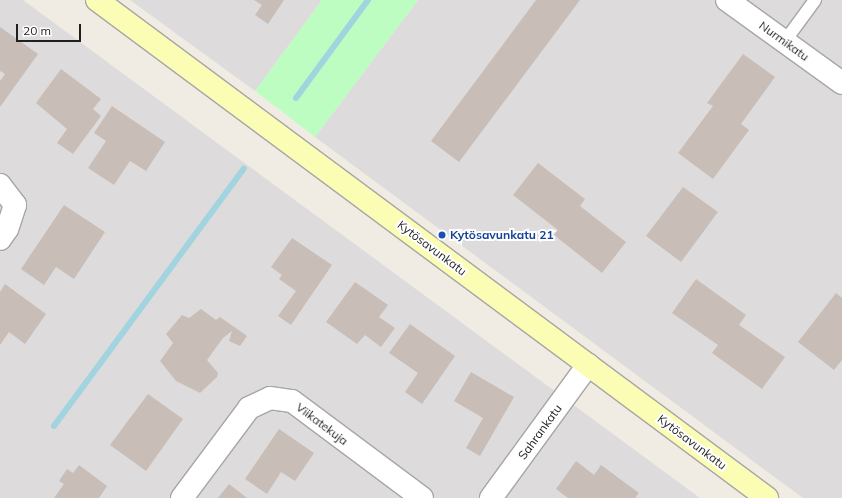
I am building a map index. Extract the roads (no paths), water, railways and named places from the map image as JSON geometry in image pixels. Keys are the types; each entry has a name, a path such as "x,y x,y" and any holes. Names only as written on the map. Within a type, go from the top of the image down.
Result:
{"street":[{"name":"Kytösavunkatu","path":"97,0 767,498"},
{"name":"Nurmikatu","path":"727,0 842,83"},
{"path":"0,185 15,205 7,229 0,239"},
{"name":"Sahrankatu","path":"491,498 588,365"},
{"name":"Viikatekuja","path":"182,498 248,408 270,398 292,401 422,498"}],"lane":[{"path":"785,41 815,0"}],"waterway":[{"path":"296,98 368,0"},
{"path":"54,426 244,168"}],"place":[{"name":"Kytösavunkatu 21","path":"442,235"}]}
